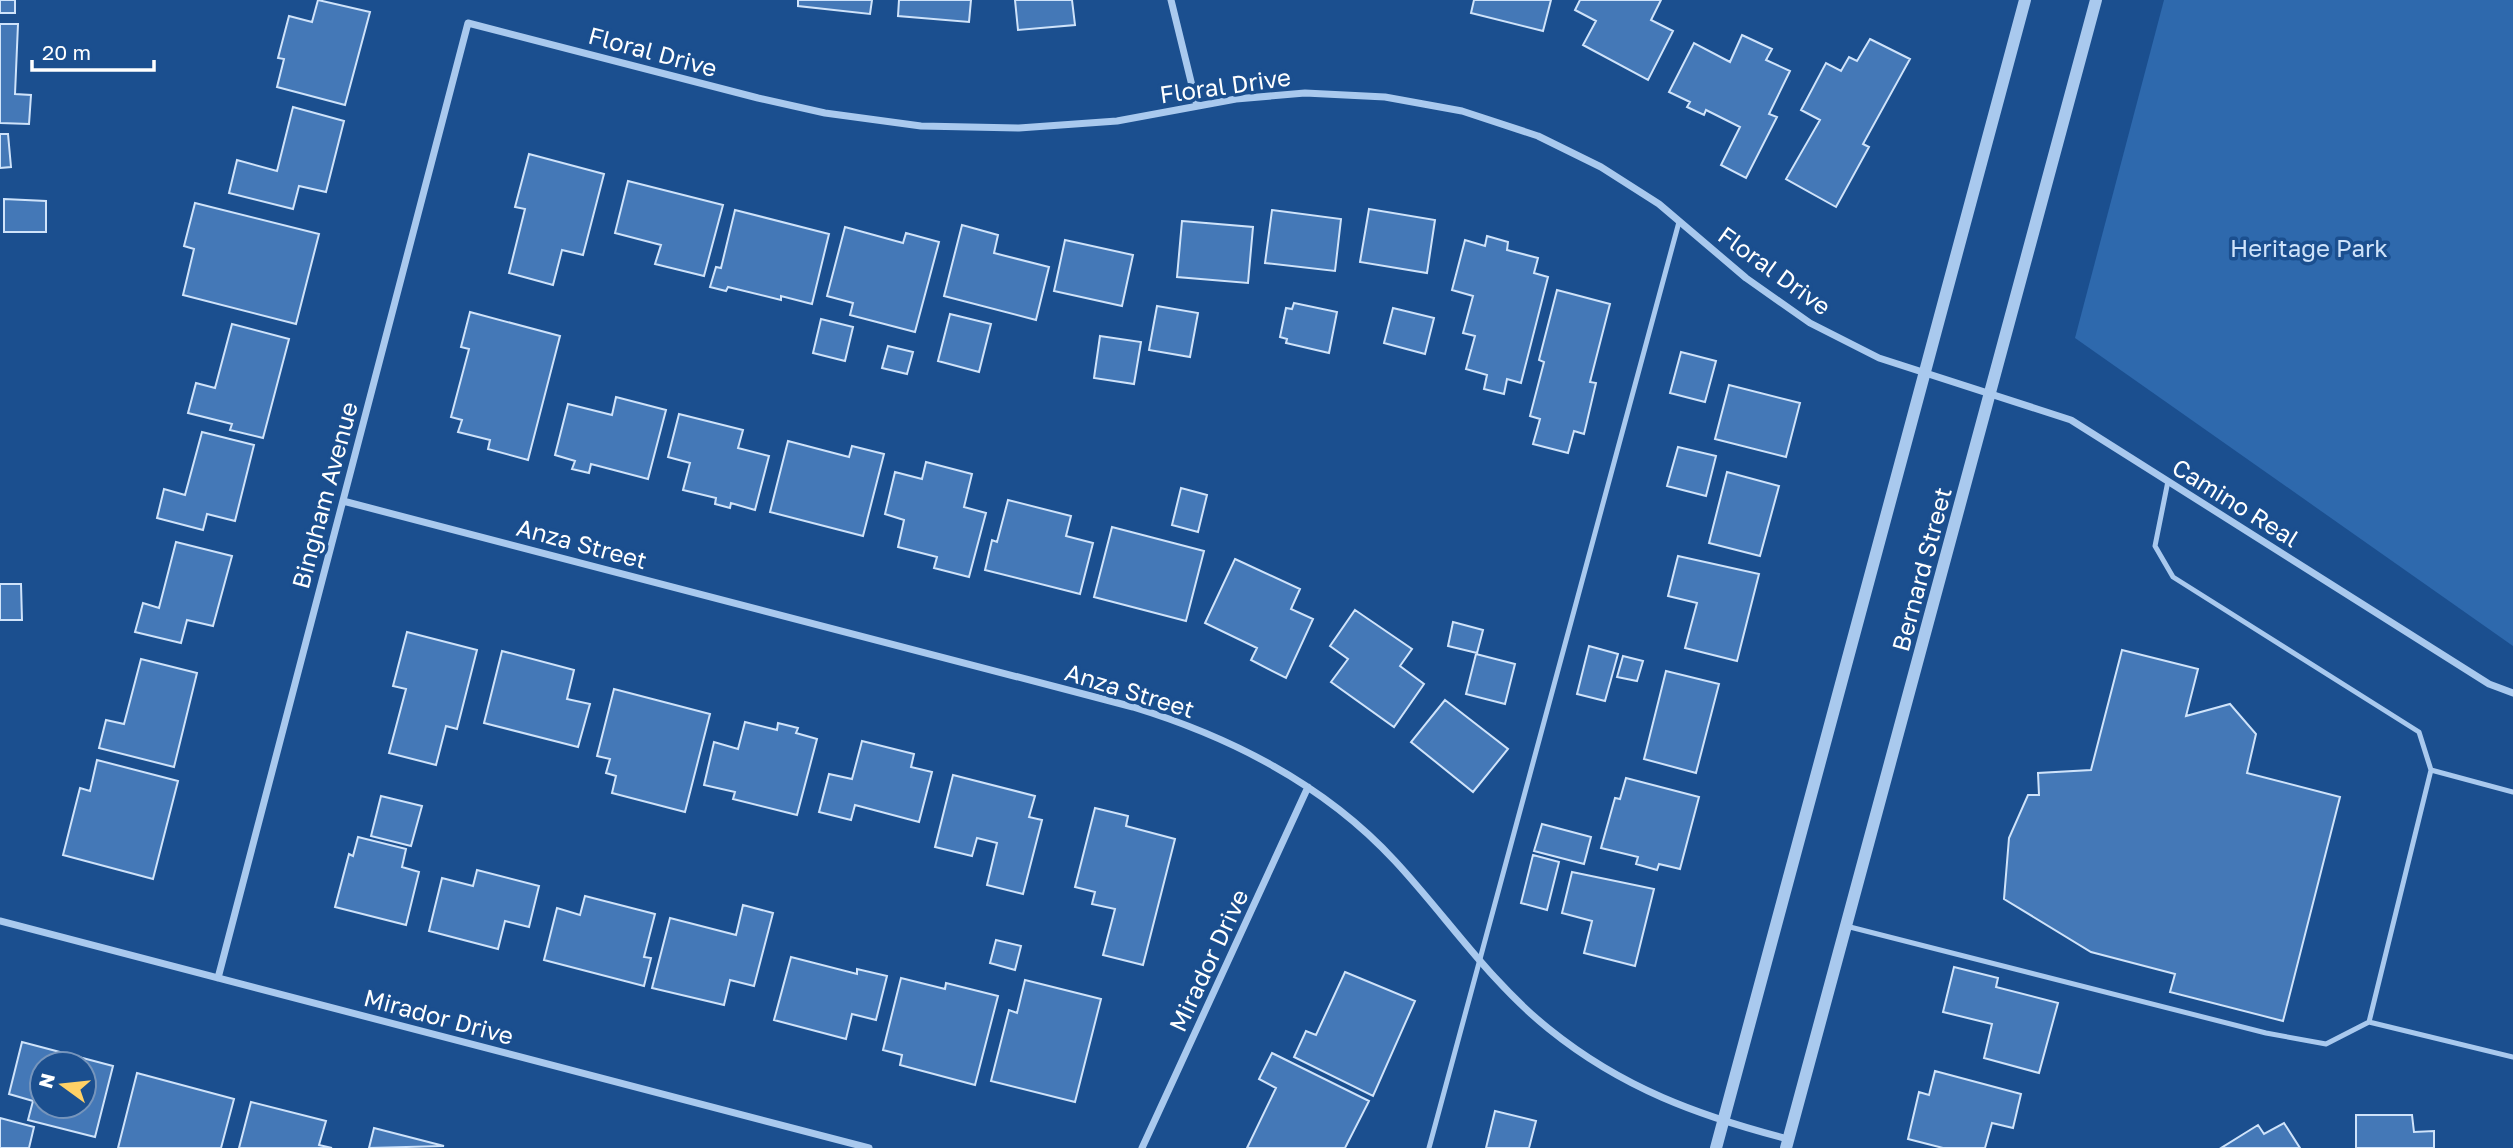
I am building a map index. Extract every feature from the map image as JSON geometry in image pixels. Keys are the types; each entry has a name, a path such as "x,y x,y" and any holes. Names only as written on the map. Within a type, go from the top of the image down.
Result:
{"street":[{"path":"1171,0 1197,106"},
{"name":"Bernard Street","path":"1716,1148 2025,0"},
{"name":"Bernard Street","path":"1787,1143 2096,0"},
{"name":"Floral Drive","path":"468,23 798,107 921,126 1019,128 1117,121 1236,99 1305,93 1384,97 1462,111 1538,136 1601,167 1659,204 1746,278 1810,323 1879,358 1925,373"},
{"name":"Bingham Avenue","path":"218,978 468,23"},
{"name":"Camino Real","path":"1925,373 2071,420 2489,684 2513,694"},
{"name":"Anza Street","path":"343,500 1133,707 1177,721 1249,752 1308,787 1395,860 1480,962 1549,1030 1618,1076 1689,1111 1787,1143"},
{"name":"Mirador Drive","path":"1142,1148 1308,787"},
{"name":"Mirador Drive","path":"0,921 869,1148"}],"lane":[{"path":"1429,1148 1679,222"},
{"path":"2168,481 2155,546 2173,576 2419,732 2431,770 2369,1022"},
{"path":"2431,770 2513,792"},
{"path":"1846,926 2278,1035 2326,1044 2369,1022 2513,1057"}],"green space":[{"name":"Heritage Park","path":"2164,0 2513,0 2513,646 2075,338"}],"building":[{"path":"0,0 15,0 15,13 0,13"},
{"path":"318,0 370,12 345,105 277,87 284,59 278,58 289,16 312,22"},
{"path":"798,0 872,0 870,14 798,6"},
{"path":"899,0 971,0 969,22 898,16"},
{"path":"1015,0 1072,0 1075,25 1018,30"},
{"path":"1474,0 1551,0 1543,31 1471,13"},
{"path":"1580,0 1661,0 1651,20 1673,31 1648,80 1583,45 1596,21 1575,10"},
{"path":"0,24 18,24 15,94 31,95 29,124 0,123"},
{"path":"1742,35 1772,49 1766,60 1790,71 1769,114 1777,117 1746,178 1721,165 1740,127 1706,110 1704,115 1687,107 1690,102 1669,92 1694,43 1730,62"},
{"path":"1870,39 1910,59 1863,144 1869,147 1836,207 1786,179 1820,120 1801,110 1826,63 1841,71 1849,57 1857,61"},
{"path":"293,107 344,121 326,192 299,186 293,209 229,193 237,160 277,171"},
{"path":"0,134 8,134 11,167 0,168"},
{"path":"529,154 604,174 583,255 562,250 553,285 509,273 525,209 515,207"},
{"path":"628,181 723,205 704,276 655,264 661,245 615,233"},
{"path":"4,199 46,201 46,232 4,232"},
{"path":"195,203 319,234 296,324 183,295 194,249 184,246"},
{"path":"1369,209 1435,220 1427,273 1360,262"},
{"path":"735,210 829,234 812,304 781,296 781,300 728,287 726,291 710,287 716,267 721,268"},
{"path":"1272,210 1341,219 1335,271 1265,263"},
{"path":"1182,221 1253,227 1248,283 1177,277"},
{"path":"962,225 998,235 994,253 1049,267 1036,320 944,296"},
{"path":"845,227 903,243 906,233 939,242 915,332 850,315 853,303 827,296"},
{"path":"1487,236 1508,242 1507,250 1538,258 1534,273 1548,277 1521,383 1507,379 1504,394 1484,389 1487,375 1466,369 1475,336 1463,333 1473,296 1452,290 1465,240 1485,246"},
{"path":"1065,240 1133,255 1122,306 1054,291"},
{"path":"1557,290 1610,304 1590,382 1596,383 1584,434 1574,431 1568,453 1533,444 1540,419 1530,416 1544,362 1539,360"},
{"path":"1294,303 1337,312 1329,353 1286,343 1287,339 1280,337 1286,308 1292,309"},
{"path":"1157,306 1198,313 1190,357 1149,350"},
{"path":"1393,308 1434,318 1425,354 1384,343"},
{"path":"470,312 560,336 528,460 488,449 490,440 458,432 462,420 451,417 469,349 461,347"},
{"path":"950,314 991,324 979,372 938,361"},
{"path":"821,319 853,327 845,361 813,353"},
{"path":"232,324 289,339 263,438 230,430 232,424 188,413 196,383 215,388"},
{"path":"1100,336 1141,342 1134,384 1094,378"},
{"path":"888,346 913,352 907,374 882,368"},
{"path":"1681,352 1716,361 1705,402 1670,393"},
{"path":"1729,385 1800,403 1786,457 1715,439"},
{"path":"616,397 666,410 648,479 591,464 589,473 572,469 575,461 555,455 568,404 612,415"},
{"path":"679,414 743,430 738,448 769,456 755,510 731,503 730,508 715,504 716,498 683,490 690,463 668,457"},
{"path":"202,432 254,445 235,521 207,514 203,530 157,518 164,489 185,495"},
{"path":"788,441 849,457 852,446 884,454 863,536 770,512"},
{"path":"1678,447 1716,456 1706,496 1667,486"},
{"path":"926,462 972,474 964,507 986,513 969,577 934,568 937,557 898,547 904,520 885,514 895,472 922,479"},
{"path":"1727,472 1779,486 1760,556 1709,543"},
{"path":"1181,488 1207,495 1198,532 1172,525"},
{"path":"1008,500 1071,516 1066,536 1093,543 1080,594 985,570 992,540 997,542"},
{"path":"1112,527 1204,551 1186,621 1094,597"},
{"path":"176,542 232,556 213,626 187,620 181,643 135,632 143,603 159,608"},
{"path":"1678,556 1759,574 1737,661 1685,648 1697,603 1668,596"},
{"path":"1235,559 1300,589 1291,609 1313,619 1286,678 1251,660 1257,648 1205,623"},
{"path":"0,584 21,584 22,620 0,620"},
{"path":"1355,610 1412,649 1400,666 1424,684 1394,727 1331,682 1348,659 1330,646"},
{"path":"1453,622 1483,630 1477,653 1448,646"},
{"path":"407,632 477,650 457,729 446,726 436,765 389,753 406,689 393,686"},
{"path":"1589,646 1618,654 1605,701 1577,694"},
{"path":"2122,650 2198,669 2186,716 2230,704 2256,734 2247,773 2340,797 2283,1021 2170,992 2175,974 2091,952 2004,899 2009,838 2028,795 2039,795 2038,773 2091,770"},
{"path":"502,651 574,670 567,699 590,704 578,747 484,723"},
{"path":"1476,654 1515,664 1505,704 1466,694"},
{"path":"1623,656 1643,661 1637,681 1617,677"},
{"path":"141,659 197,673 174,767 99,748 106,720 124,724"},
{"path":"1666,671 1719,684 1696,773 1644,759"},
{"path":"614,689 710,714 685,812 612,793 616,776 606,773 610,759 597,756"},
{"path":"1445,700 1508,749 1473,792 1411,742"},
{"path":"745,722 777,730 778,723 798,728 796,733 817,739 797,815 733,799 735,792 704,785 714,742 738,749"},
{"path":"862,741 914,754 911,767 932,772 919,822 855,805 851,820 819,812 829,774 852,779"},
{"path":"97,760 178,781 153,879 63,855 80,788 90,791"},
{"path":"953,775 1035,796 1029,817 1042,820 1023,894 987,885 997,843 977,838 972,856 935,847"},
{"path":"1626,778 1699,797 1680,869 1659,864 1657,870 1636,864 1638,857 1601,848 1615,798 1620,799"},
{"path":"381,796 422,806 411,846 371,836"},
{"path":"1095,808 1128,816 1126,826 1175,839 1143,965 1103,955 1115,909 1092,904 1095,892 1075,887"},
{"path":"1542,824 1591,837 1584,864 1534,851"},
{"path":"358,837 406,849 402,867 419,872 406,925 335,907 349,854 353,856"},
{"path":"1533,855 1559,862 1547,910 1521,903"},
{"path":"477,870 539,886 529,927 505,921 498,949 429,931 442,878 473,886"},
{"path":"1572,872 1654,889 1635,966 1584,953 1592,921 1562,913"},
{"path":"585,896 655,914 644,957 651,958 644,986 544,960 557,908 580,915"},
{"path":"743,905 773,913 754,986 730,980 724,1005 652,988 670,918 736,935"},
{"path":"996,940 1021,946 1015,970 990,963"},
{"path":"791,957 857,974 857,969 887,976 876,1020 852,1014 846,1039 774,1020"},
{"path":"1954,967 1998,978 1996,987 2058,1003 2039,1073 1984,1058 1992,1024 1943,1012"},
{"path":"1345,972 1415,1001 1373,1096 1294,1057 1306,1031 1316,1035"},
{"path":"901,978 945,989 946,983 998,996 975,1085 900,1065 902,1055 883,1050"},
{"path":"1025,980 1101,999 1075,1102 991,1081 1009,1010 1017,1013"},
{"path":"22,1042 52,1050 28,1050 28,1100 9,1094"},
{"path":"1272,1053 1369,1101 1345,1148 1247,1148 1276,1088 1259,1079"},
{"path":"98,1062 113,1066 95,1137 28,1120 98,1120"},
{"path":"1935,1071 2021,1094 2013,1128 1992,1123 1985,1148 1943,1148 1908,1139 1919,1092 1929,1095"},
{"path":"137,1073 234,1099 221,1148 118,1148"},
{"path":"251,1102 326,1121 319,1145 332,1148 239,1148"},
{"path":"1495,1111 1536,1121 1529,1148 1486,1148"},
{"path":"2356,1115 2412,1115 2414,1132 2434,1131 2434,1148 2356,1148"},
{"path":"0,1118 34,1127 29,1148 0,1148"},
{"path":"2284,1123 2300,1148 2221,1148 2258,1125 2264,1134"},
{"path":"374,1128 444,1146 369,1148"}]}
